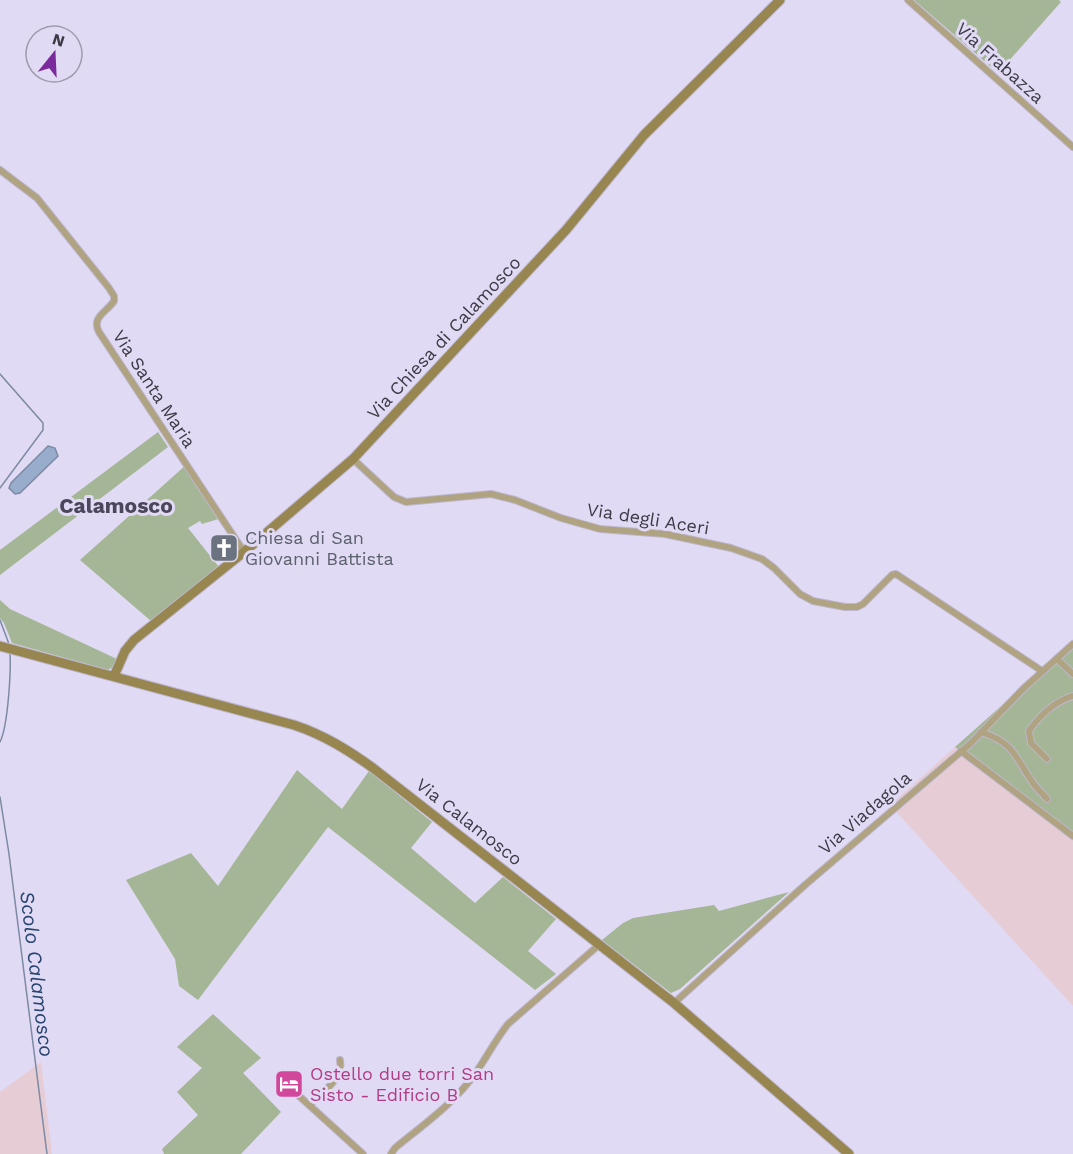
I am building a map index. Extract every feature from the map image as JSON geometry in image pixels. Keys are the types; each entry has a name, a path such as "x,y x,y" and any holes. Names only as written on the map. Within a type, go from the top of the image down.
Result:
{"street":[{"name":"Via Chiesa di Calamosco","path":"114,676 124,651 134,640 244,552 353,459 566,231 644,135 780,0"},
{"name":"Via Frabazza","path":"908,0 1073,147"},
{"name":"Via Santa Maria","path":"0,170 37,198 109,288 114,301 97,320 96,326 99,332 244,552"},
{"name":"Via degli Aceri","path":"353,459 394,497 406,502 491,494 600,529 665,534 748,552 774,568 800,594 813,601 827,604 857,607 869,599 892,574 896,574 1042,671"},
{"name":"Via Viadagola","path":"674,1003 813,877 961,751 1042,671 1073,644"},
{"name":"Via Calamosco","path":"0,646 294,725 335,742 374,768 674,1003 849,1154"},
{"path":"1057,659 1073,674"},
{"path":"1047,759 1031,743 1029,731 1035,722 1055,705 1073,696"},
{"path":"981,732 1005,742 1047,799"},
{"path":"961,751 1073,836"},
{"path":"391,1154 459,1092 477,1071 508,1024 600,945"},
{"path":"309,1105 338,1076 342,1068 340,1060"},
{"path":"298,1095 363,1154"}],"shaded area":[{"path":"955,747 1073,838 1073,1006 890,805"},
{"path":"41,1062 52,1154 0,1154 0,1092"}],"green space":[{"path":"914,0 1059,0 1061,2 998,73"},
{"path":"158,432 168,447 0,575 0,550"},
{"path":"187,464 225,517 202,524 200,521 188,528 219,567 151,621 80,560"},
{"path":"0,600 10,609 117,659 114,666 108,670 12,643 0,618"},
{"path":"1073,642 1073,838 955,747"},
{"path":"297,770 342,809 369,771 432,822 411,848 475,903 503,877 556,919 528,951 556,974 535,990 328,827 198,1000 179,986 175,959 126,880 191,853 218,886"},
{"path":"789,892 680,989 671,993 602,940 633,918 714,905 719,911"},
{"path":"213,1014 261,1058 243,1073 281,1112 241,1154 164,1154 162,1149 198,1115 177,1092 202,1068 177,1047"}],"water":[{"path":"48,446 55,448 58,456 20,493 15,494 9,488 11,483"}],"waterway":[{"name":"Scolo Calamosco","path":"0,374 43,423 43,430 0,488"},
{"name":"Scolo Calamosco","path":"0,620 9,644"},
{"name":"Scolo Calamosco","path":"0,742 7,712 10,654"},
{"name":"Scolo Calamosco","path":"0,797 47,1154"}],"place":[{"name":"Chiesa di San Giovanni Battista","path":"224,548"},
{"name":"Ostello due torri San Sisto - Edificio B","path":"289,1084"}],"district":[{"name":"Calamosco","path":"116,506"}]}
